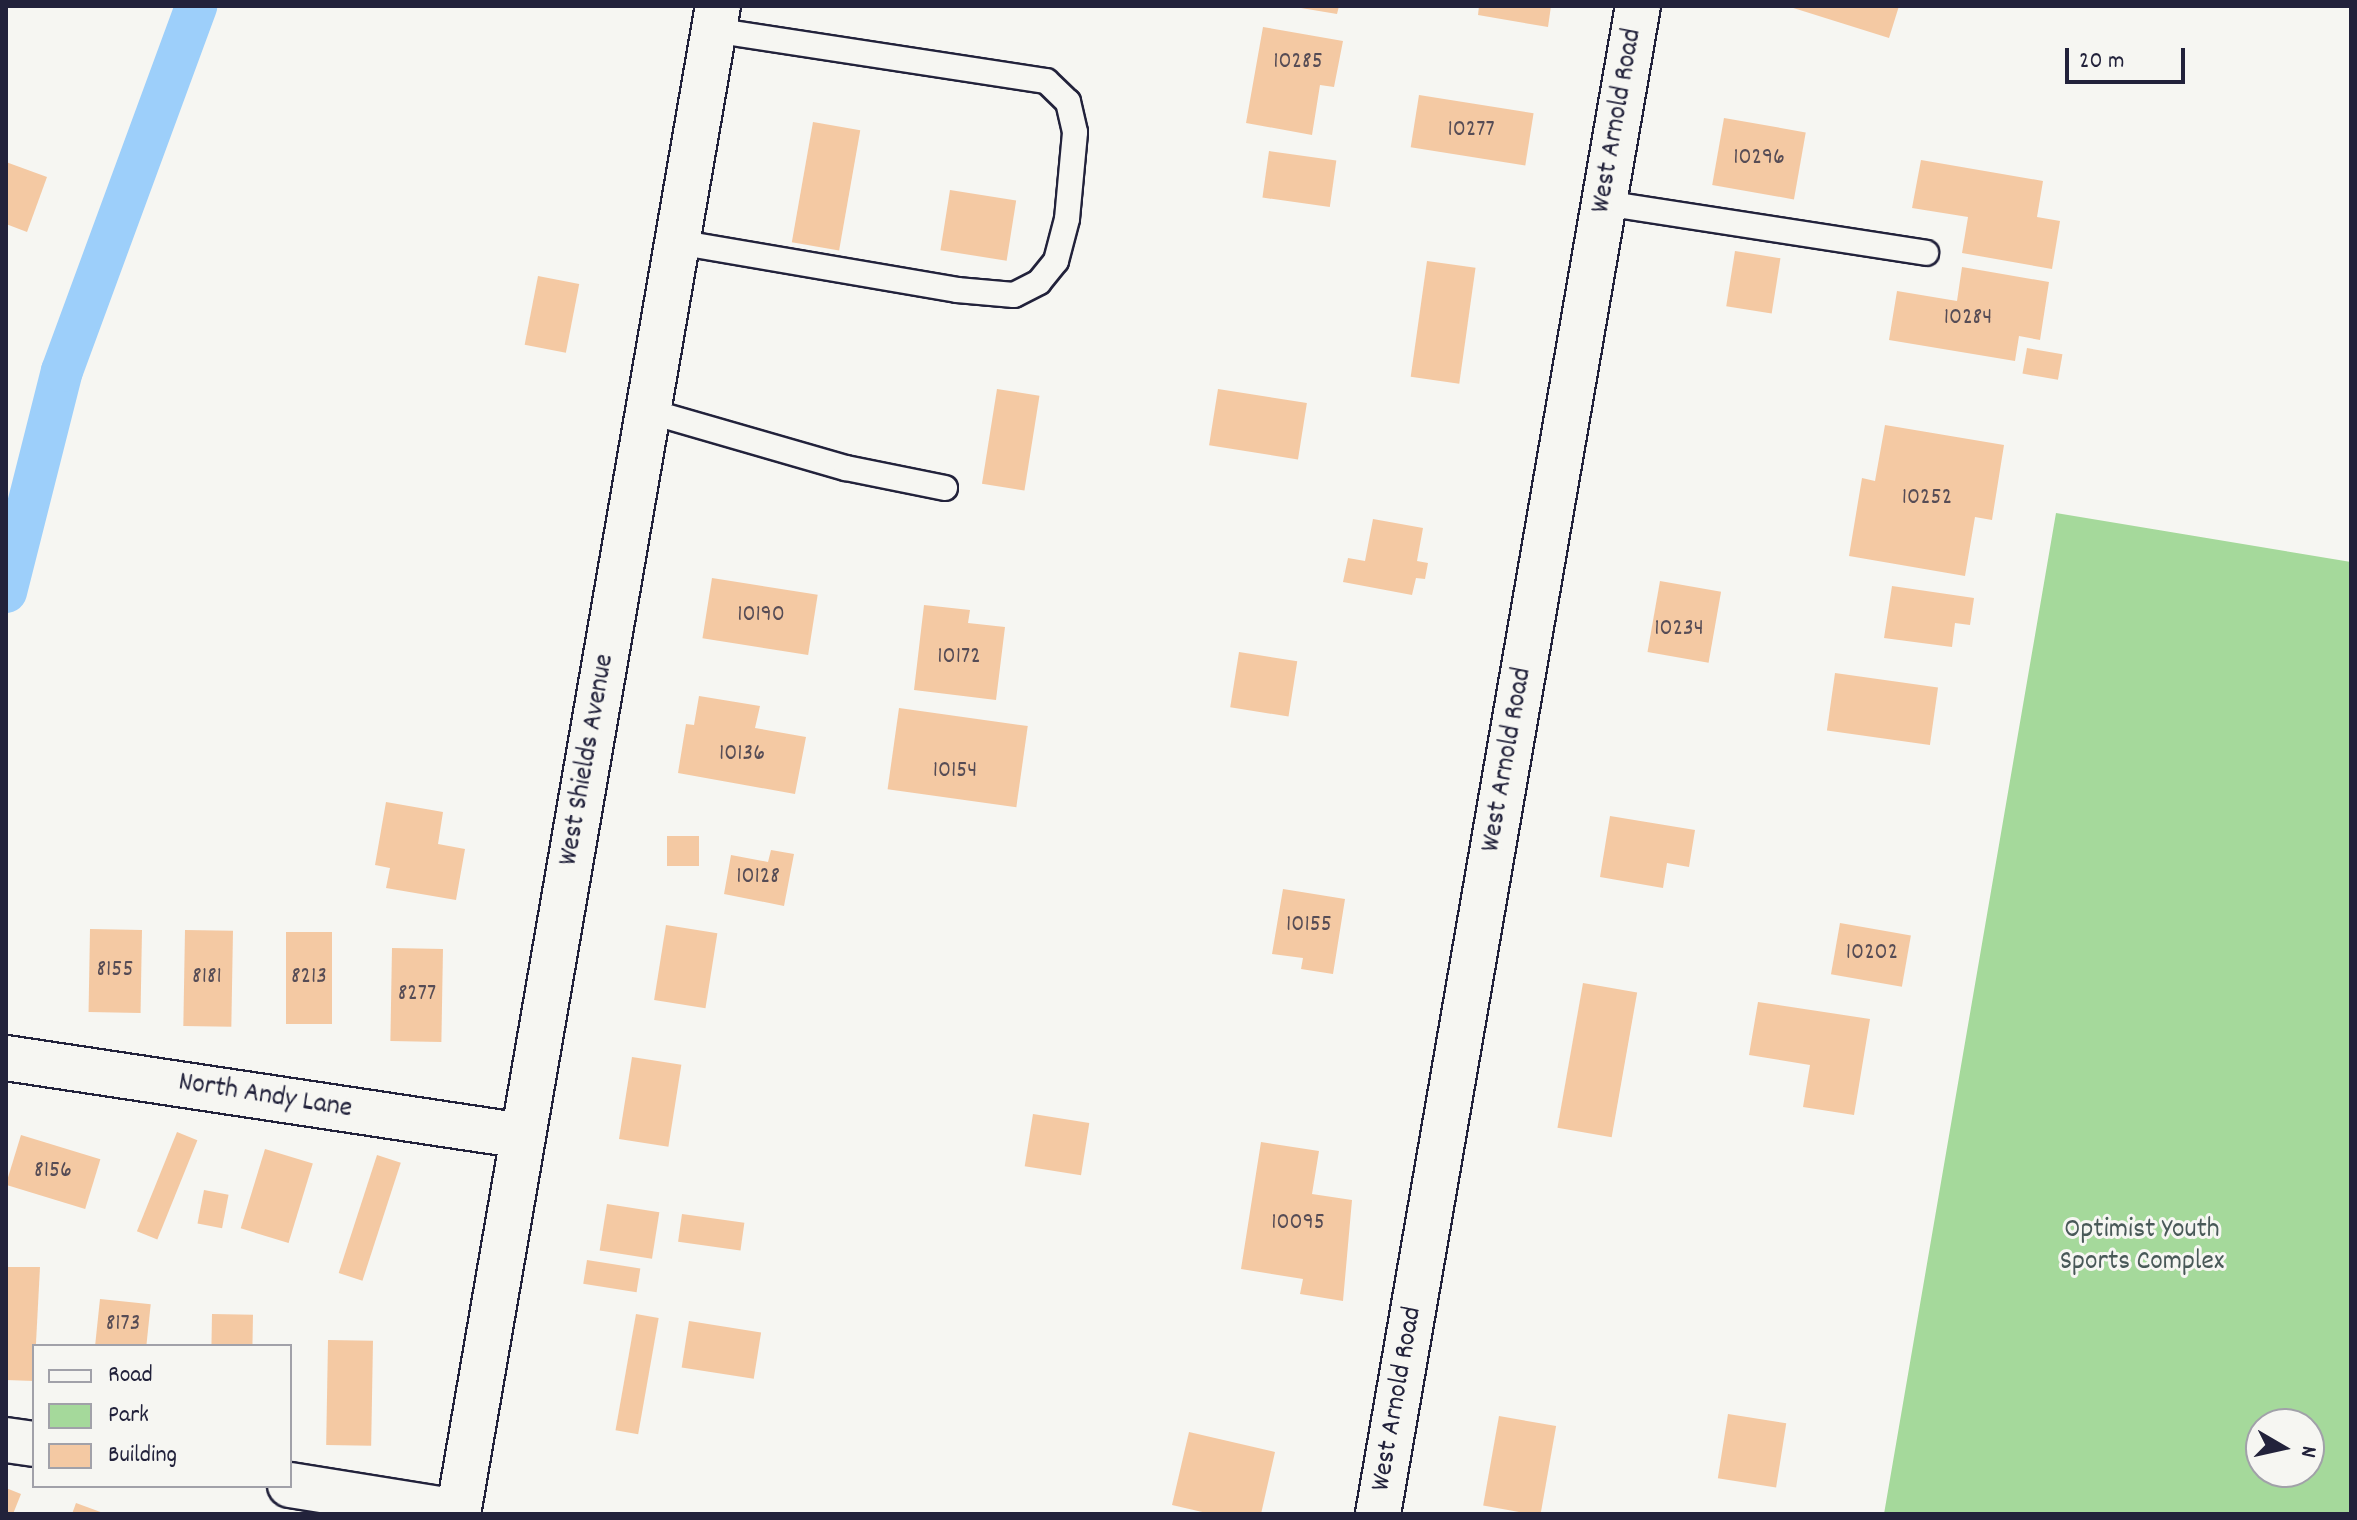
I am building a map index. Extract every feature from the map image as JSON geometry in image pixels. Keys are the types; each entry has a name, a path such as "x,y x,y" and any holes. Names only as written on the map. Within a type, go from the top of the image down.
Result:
{"street":[{"name":"West Arnold Road","path":"1378,1514 1638,6"},
{"name":"West Shields Avenue","path":"458,1513 716,18"},
{"name":"North Andy Lane","path":"6,1058 523,1136"},
{"path":"6,1440 32,1444"},
{"path":"292,1485 458,1513"}],"lane":[{"path":"677,242 957,290 1014,295 1039,282 1056,261 1067,219 1075,132 1068,102 1046,81 716,18"},
{"path":"1604,203 1926,253"},
{"path":"648,411 846,468 945,488"}],"green space":[{"name":"Optimist Youth Sports Complex","path":"2056,513 2351,562 2351,1514 1884,1514"}],"building":[{"path":"1289,6 1339,6 1337,14"},
{"path":"1479,6 1551,6 1548,27 1478,15"},
{"path":"1787,6 1899,6 1889,38"},
{"path":"1263,27 1343,41 1334,87 1320,85 1312,135 1246,123"},
{"path":"1419,95 1534,113 1525,165 1411,147"},
{"path":"1724,118 1806,132 1794,199 1712,185"},
{"path":"813,122 860,130 839,250 792,242"},
{"path":"1269,151 1336,160 1330,207 1262,198"},
{"path":"1921,160 2043,181 2037,217 2060,221 2052,269 1962,253 1968,217 1912,208"},
{"path":"6,162 47,177 27,232 6,224"},
{"path":"950,190 1016,200 1007,261 940,250"},
{"path":"1735,251 1780,258 1772,314 1726,306"},
{"path":"1427,261 1476,268 1459,384 1411,377"},
{"path":"1962,267 2049,282 2040,340 2019,336 2015,361 1889,340 1897,291 1957,301"},
{"path":"538,276 579,284 566,353 525,345"},
{"path":"2027,348 2062,354 2058,380 2022,374"},
{"path":"997,389 1039,396 1024,491 982,484"},
{"path":"1218,389 1307,403 1298,459 1209,445"},
{"path":"1885,425 2004,445 1992,520 1975,517 1965,576 1849,556 1862,478 1875,481"},
{"path":"1373,519 1423,528 1417,561 1428,563 1425,579 1416,578 1412,595 1343,582 1348,558 1365,561"},
{"path":"712,578 818,595 808,655 702,638"},
{"path":"1660,581 1721,592 1709,663 1647,652"},
{"path":"1892,586 1974,598 1970,625 1955,623 1952,647 1884,638"},
{"path":"924,605 970,610 968,623 1005,627 996,700 914,690"},
{"path":"1239,652 1297,661 1289,717 1230,707"},
{"path":"1835,673 1938,687 1930,745 1827,730"},
{"path":"699,696 760,706 755,728 806,737 795,794 678,773 686,724 694,725"},
{"path":"899,708 1028,726 1016,807 888,789"},
{"path":"386,802 443,812 438,844 465,849 456,900 386,888 390,868 375,865"},
{"path":"1610,816 1695,830 1689,867 1667,863 1663,888 1600,877"},
{"path":"667,836 699,836 699,866 667,866"},
{"path":"771,850 794,854 784,906 724,894 731,855 768,862"},
{"path":"1283,889 1345,899 1333,974 1301,969 1303,958 1272,954"},
{"path":"1840,923 1911,936 1902,987 1831,974"},
{"path":"666,925 717,933 705,1008 654,1000"},
{"path":"90,929 142,930 141,1013 89,1012"},
{"path":"185,930 233,931 231,1027 183,1026"},
{"path":"286,932 332,932 332,1024 286,1024"},
{"path":"392,948 443,949 441,1042 390,1041"},
{"path":"1583,983 1637,993 1612,1137 1557,1128"},
{"path":"1758,1002 1870,1019 1854,1115 1803,1107 1810,1065 1749,1055"},
{"path":"632,1057 681,1065 668,1147 619,1139"},
{"path":"1033,1114 1089,1123 1081,1175 1025,1166"},
{"path":"177,1132 197,1140 157,1239 137,1231"},
{"path":"21,1135 100,1159 85,1209 6,1185"},
{"path":"1261,1142 1319,1151 1312,1194 1352,1200 1343,1301 1300,1294 1303,1279 1241,1269"},
{"path":"265,1149 313,1164 289,1243 241,1228"},
{"path":"377,1155 401,1163 362,1281 339,1273"},
{"path":"204,1190 229,1195 222,1228 198,1223"},
{"path":"607,1204 659,1212 652,1259 600,1250"},
{"path":"682,1214 744,1223 740,1250 678,1242"},
{"path":"587,1260 640,1268 637,1292 583,1284"},
{"path":"6,1267 40,1267 36,1344 32,1344 32,1381 6,1380"},
{"path":"100,1299 151,1304 147,1344 95,1344"},
{"path":"212,1314 253,1315 252,1344 211,1344"},
{"path":"636,1314 659,1318 638,1434 616,1430"},
{"path":"689,1321 761,1332 754,1379 682,1367"},
{"path":"328,1340 373,1341 371,1446 326,1445"},
{"path":"1728,1414 1786,1423 1776,1487 1718,1478"},
{"path":"1499,1416 1556,1426 1541,1514 1483,1506"},
{"path":"1189,1432 1275,1452 1261,1514 1211,1514 1172,1505"},
{"path":"6,1488 21,1494 13,1514 6,1514"},
{"path":"76,1503 106,1514 72,1514"}],"waterway":[{"path":"6,592 62,371 196,6"}]}
